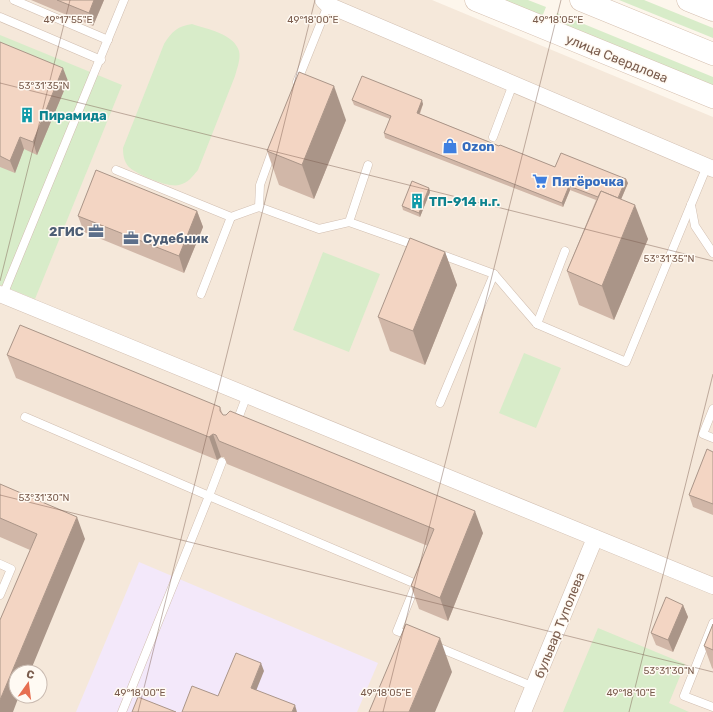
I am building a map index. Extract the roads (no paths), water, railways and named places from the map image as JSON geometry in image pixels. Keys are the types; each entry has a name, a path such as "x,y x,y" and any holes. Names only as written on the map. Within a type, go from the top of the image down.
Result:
{"main road":[{"name":"улица Свердлова","path":"476,0 713,97"},
{"path":"581,0 713,54"},
{"path":"688,0 713,10"}],"street":[{"path":"325,2 710,167"},
{"path":"2,294 713,586"},
{"name":"бульвар Туполева","path":"524,712 595,538"}],"lane":[{"path":"14,0 108,40"},
{"path":"2,294 101,60 124,0"},
{"path":"293,93 325,2"},
{"path":"0,17 101,60"},
{"path":"493,137 514,84"},
{"path":"259,207 260,185 275,143"},
{"path":"349,222 368,165"},
{"path":"116,170 231,217 259,207 319,229 349,222 494,274 537,324 626,362 691,205 710,167"},
{"path":"691,205 695,226 713,253"},
{"path":"201,294 231,217"},
{"path":"537,324 565,251"},
{"path":"440,403 494,274"},
{"path":"233,432 247,395"},
{"path":"713,409 703,434 713,438"},
{"path":"25,417 416,584 397,631 407,639 426,643 534,687"},
{"path":"122,712 222,462"},
{"path":"0,564 11,569 0,595"},
{"path":"713,624 684,696 713,707"}],"place":[{"name":"Пирамида","path":"27,115"},
{"name":"Ozon","path":"450,146"},
{"name":"Пятёрочка","path":"540,181"},
{"name":"ТП-914 н.г.","path":"417,201"},
{"name":"2ГИС","path":"96,231"},
{"name":"Судебник","path":"131,238"}]}
